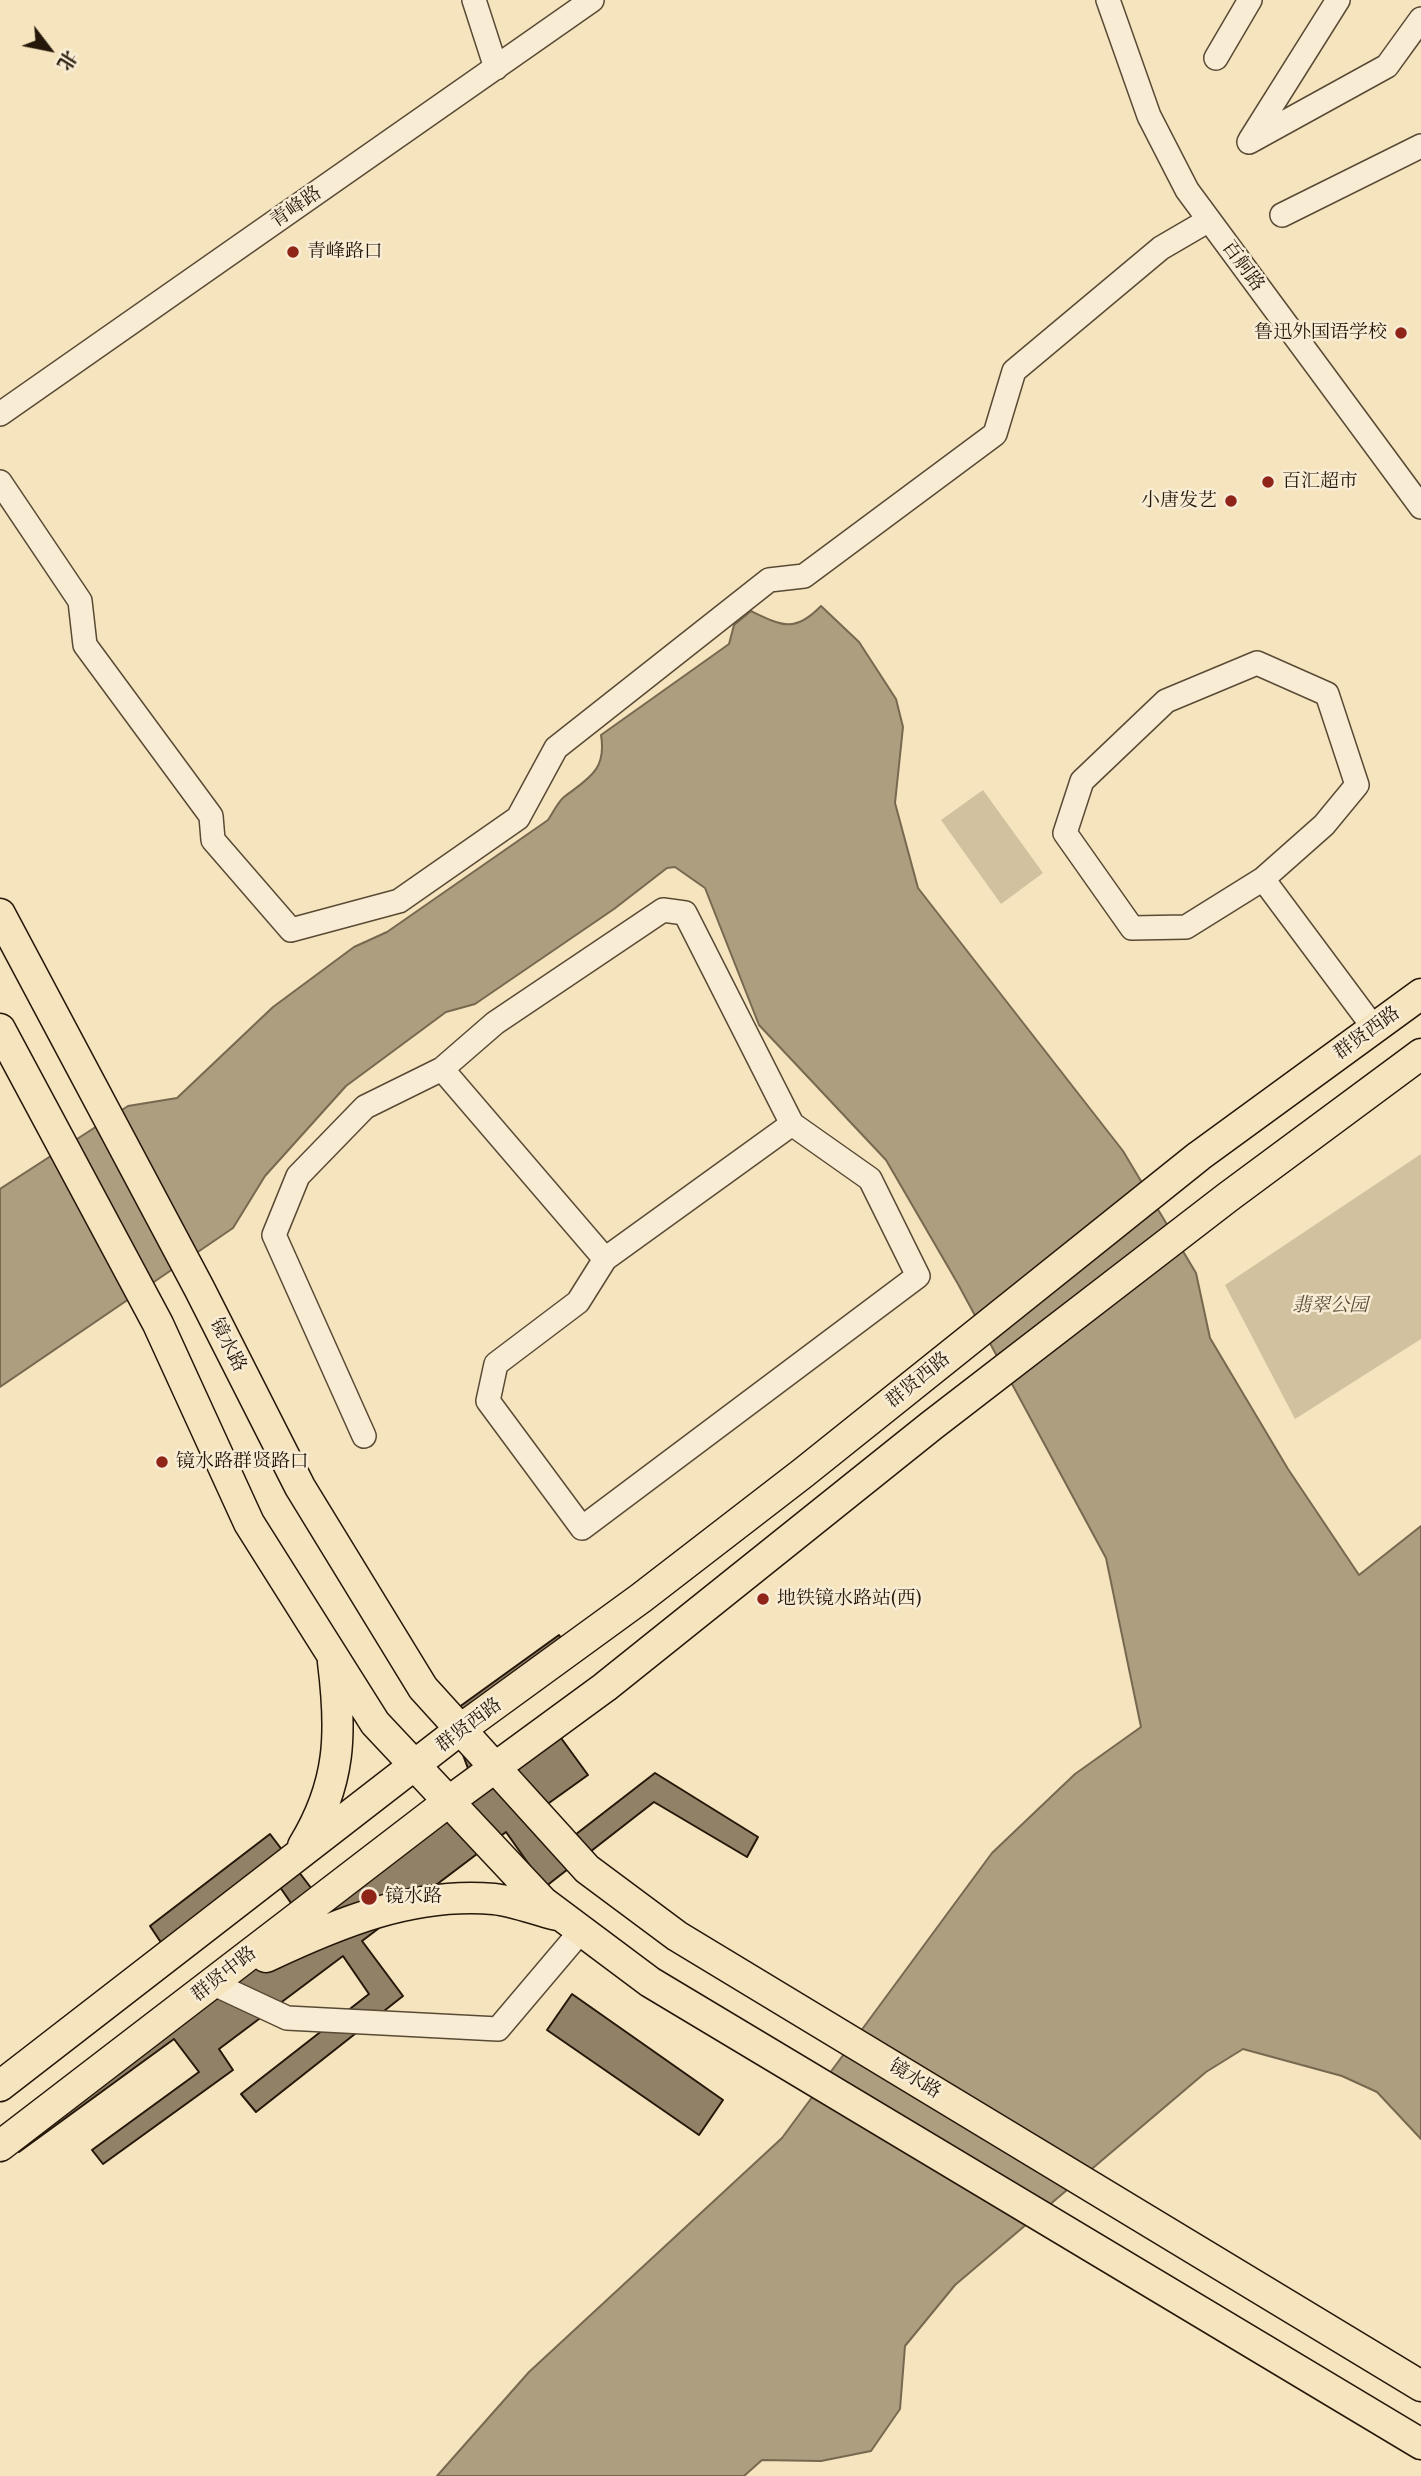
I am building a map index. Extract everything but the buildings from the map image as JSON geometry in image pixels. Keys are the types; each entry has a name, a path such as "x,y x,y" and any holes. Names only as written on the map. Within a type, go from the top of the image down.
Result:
{"main road":[{"name":"镜水路","path":"0,914 199,1288 300,1487 423,1688 587,1869 677,1936 1421,2386"},
{"name":"群贤西路","path":"415,1766 461,1729 652,1590 803,1473 1199,1156 1421,994"},
{"path":"0,1029 158,1324 249,1523 375,1723 543,1902 650,1982 755,2047 1421,2444"},
{"path":"448,1802 605,1687 931,1426 1228,1197 1421,1054"},
{"path":"296,1858 319,1820 337,1764 338,1700 332,1655"},
{"path":"0,2087 415,1766"},
{"name":"群贤中路","path":"0,2146 448,1802"},
{"path":"212,1983 328,1927 426,1899 495,1899 572,1923"}],"street":[{"path":"474,0 496,68"},
{"name":"青峰路","path":"0,414 592,0"},
{"name":"百舸路","path":"1108,0 1149,116 1187,190 1421,507"},
{"path":"1216,58 1250,0"},
{"path":"1338,0 1249,142 1387,66 1420,24"},
{"path":"1282,215 1421,146"},
{"path":"0,482 80,601 85,645 211,816 213,840 291,930 399,901 518,818 556,748 769,580 804,576 995,435 1014,371 1161,248 1209,220"},
{"path":"1257,663 1327,694 1357,785 1324,825 1263,879 1185,927 1132,928 1065,833 1082,782 1166,701 1257,663"},
{"path":"1263,879 1374,1028"},
{"path":"365,1436 274,1235 298,1177 365,1107 442,1069 495,1023 663,910 685,914 793,1124 870,1179 918,1276 582,1528 488,1401 496,1364 578,1302 605,1258 793,1124"},
{"path":"442,1069 605,1258"},
{"path":"212,1983 286,2018 498,2029 572,1923"}],"green space":[{"path":"983,790 1043,873 1001,904 941,820"},
{"name":"翡翠公园","path":"1421,1154 1421,1339 1295,1419 1225,1285"}],"shaded area":[{"path":"821,606 859,642 896,699 903,727 895,803 918,888 1123,1151 1196,1273 1210,1338 1288,1469 1359,1575 1421,1526 1421,2139 1377,2092 1342,2076 1243,2049 1206,2072 955,2285 905,2346 900,2409 871,2451 821,2461 762,2460 744,2476 437,2476 529,2372 782,2138 992,1853 1075,1774 1141,1727 1106,1558 958,1284 886,1160 759,1025 705,888 675,867 667,868 614,909 475,1004 446,1012 346,1086 265,1176 233,1228 0,1387 0,1189 128,1106 177,1098 273,1007 354,947 387,932 548,820 562,799 587,779 598,766 602,747 601,735 729,644 734,625 751,611 788,624 803,620"}],"place":[{"name":"青峰路口","path":"293,252"},
{"name":"鲁迅外国语学校","path":"1401,333"},
{"name":"百汇超市","path":"1268,482"},
{"name":"小唐发艺","path":"1231,501"},
{"name":"镜水路群贤路口","path":"162,1462"},
{"name":"地铁镜水路站(西)","path":"763,1599"},
{"name":"镜水路","path":"369,1897"}]}
